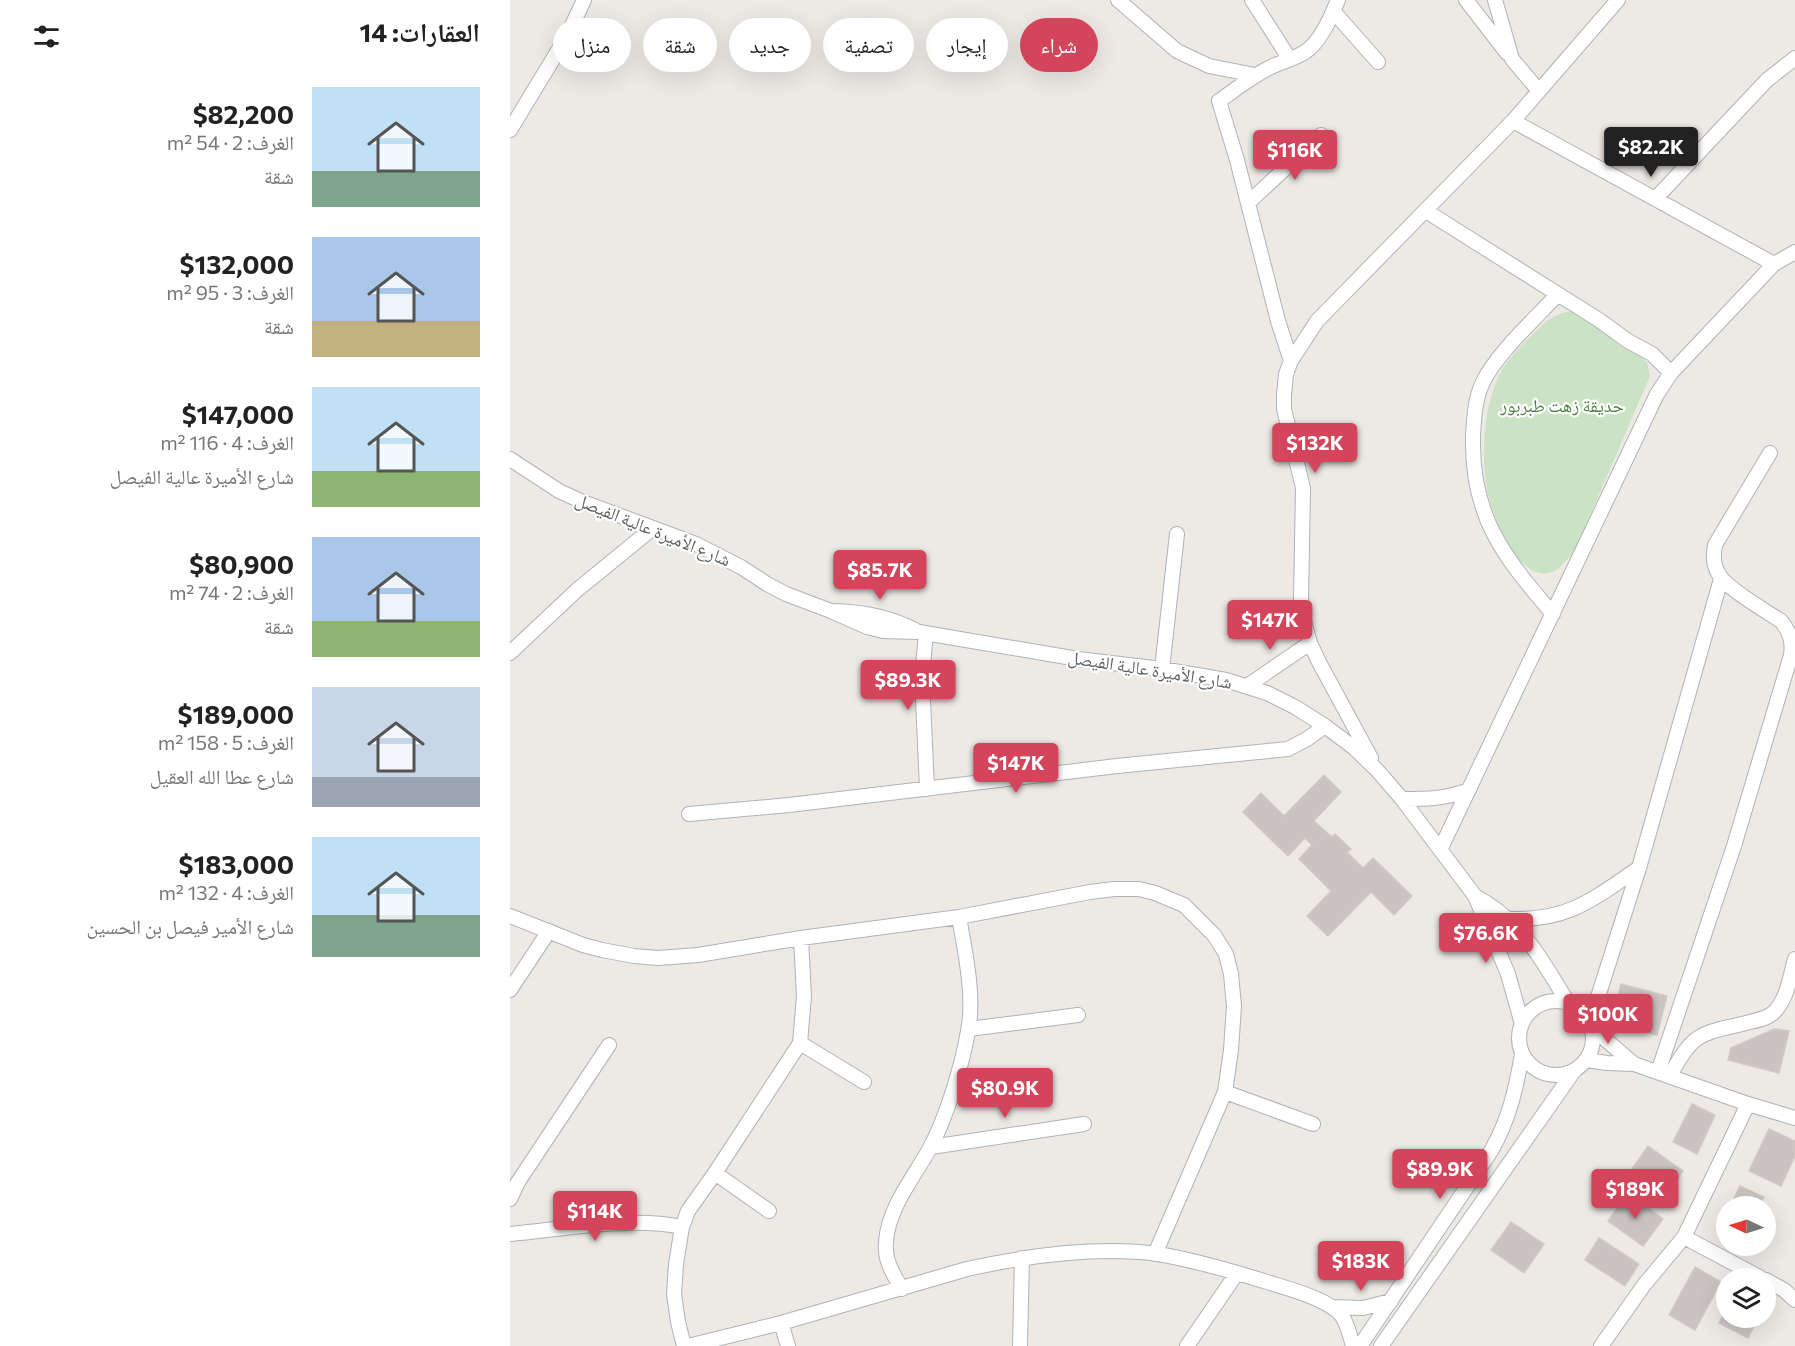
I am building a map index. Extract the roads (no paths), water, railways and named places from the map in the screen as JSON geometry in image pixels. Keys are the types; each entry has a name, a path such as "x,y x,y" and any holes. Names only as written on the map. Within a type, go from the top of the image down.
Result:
{"street":[{"path":"510,130 567,36 584,0"},
{"path":"1118,0 1177,51 1209,66 1255,75"},
{"path":"1252,0 1289,58"},
{"path":"1466,0 1539,91"},
{"path":"1496,0 1512,59"},
{"path":"1377,770 1310,643 1301,601 1303,488 1284,409 1286,374 1291,361 1317,321 1513,121 1618,0"},
{"path":"1291,361 1278,321 1219,101 1255,75 1311,47 1336,5 1378,62"},
{"path":"1656,198 1767,80 1795,58"},
{"path":"1513,121 1774,264"},
{"path":"1248,203 1321,135"},
{"path":"1426,211 1599,320 1628,341 1652,354 1671,373"},
{"path":"1440,850 1648,411 1671,373 1774,264 1795,252"},
{"path":"1553,614 1521,577 1493,536 1476,484 1473,427 1483,382 1499,358 1557,295"},
{"path":"1664,1074 1780,696 1792,646 1791,637 1781,621 1721,579 1713,556 1715,545 1770,453"},
{"name":"شارع الأميرة عالية الفيصل","path":"510,459 559,491 607,512 696,544 777,589 867,627 883,631 923,632 1078,659 1162,669 1226,680 1267,693 1296,707 1353,747 1377,770 1402,799 1475,896 1508,974 1522,1024"},
{"path":"510,653 577,590 653,528"},
{"path":"1162,669 1177,534"},
{"path":"1381,1346 1574,1071 1586,1060 1593,1045 1591,1025 1639,868 1721,579"},
{"path":"923,632 922,677 927,789"},
{"path":"1247,686 1310,643"},
{"path":"689,814 789,805 1117,766 1288,749 1325,726"},
{"path":"1402,799 1435,799 1470,790"},
{"path":"1510,920 1549,918 1569,912 1639,868"},
{"path":"510,916 602,950 658,958 698,955 801,938 959,917 1114,889 1139,889 1184,905 1214,935 1226,954 1231,974 1234,1006 1231,1050 1225,1092 1155,1254"},
{"name":"شارع الأميرة عالية الفيصل","path":"1475,896 1510,920 1532,945 1568,1003"},
{"path":"902,1289 888,1264 885,1252 886,1240 902,1196 931,1147 947,1105 969,1029 967,964 959,917"},
{"path":"510,990 549,931"},
{"path":"801,938 804,996 800,1043 688,1211 682,1227 674,1294 678,1322 686,1346 781,1323 967,1269 1022,1258 1090,1252 1155,1254 1210,1264 1334,1307 1363,1308 1391,1301"},
{"path":"1664,1074 1689,1044 1703,1034 1758,1020 1774,1012 1787,988 1795,959"},
{"path":"1360,1346 1502,1132 1517,1087 1522,1054 1519,1034 1522,1024 1531,1011 1545,1003 1561,1001 1568,1003 1581,1010 1591,1025 1634,1064"},
{"path":"969,1029 1078,1015"},
{"path":"800,1043 864,1082"},
{"path":"510,1199 518,1182 609,1045"},
{"path":"1522,1054 1535,1069 1544,1074 1554,1076 1574,1071"},
{"path":"1586,1060 1607,1064 1634,1064 1795,1118"},
{"path":"1225,1092 1313,1124"},
{"path":"1602,1346 1644,1285 1684,1236 1748,1104"},
{"path":"931,1147 1084,1124"},
{"path":"715,1173 769,1210"},
{"path":"510,1234 627,1223 656,1222 682,1227"},
{"path":"1684,1236 1743,1268"},
{"path":"1020,1346 1022,1258"},
{"path":"1187,1346 1237,1273"},
{"path":"1776,1286 1795,1300"},
{"path":"1334,1307 1344,1320 1353,1346"},
{"path":"781,1323 788,1346"}],"park label":[{"name":"حديقة زهت طبربور","path":"1562,406"}]}
